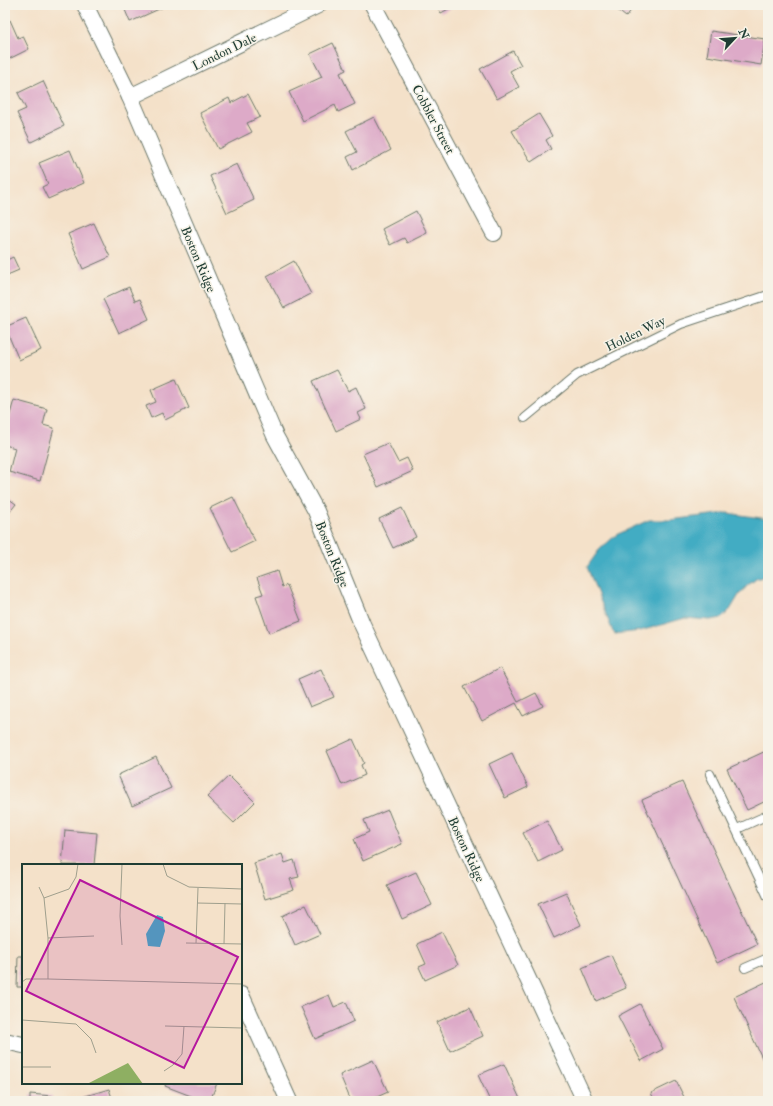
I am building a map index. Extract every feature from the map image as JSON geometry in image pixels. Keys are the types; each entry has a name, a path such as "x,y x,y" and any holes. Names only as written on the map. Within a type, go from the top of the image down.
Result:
{"street":[{"name":"Boston Ridge","path":"85,5 130,97 276,436 316,511 362,624 585,1101"},
{"name":"London Dale","path":"130,97 318,5"},
{"name":"Cobbler Street","path":"373,5 494,233"},
{"path":"242,997 289,1101"},
{"path":"5,1041 22,1045"}],"lane":[{"name":"Holden Way","path":"525,418 577,375 584,371 681,324 768,295"},
{"path":"710,774 768,897"},
{"path":"737,829 768,815"},
{"path":"745,968 768,958"}],"water":[{"path":"727,513 768,519 768,575 756,579 747,586 739,595 730,610 722,618 710,620 685,618 640,631 615,634 587,567 599,550 616,535 649,520 669,520"}],"building":[{"path":"123,5 168,5 130,22"},
{"path":"436,5 456,5 441,13"},
{"path":"611,5 635,5 626,17"},
{"path":"10,20 18,38 23,36 29,49 5,61 5,22"},
{"path":"711,31 765,39 761,65 707,56"},
{"path":"333,43 346,70 340,73 355,104 338,112 335,105 303,121 289,92 322,77 310,54"},
{"path":"513,51 521,65 510,71 519,87 497,99 480,69"},
{"path":"43,81 64,126 31,142 17,113 26,109 18,93"},
{"path":"248,94 260,117 247,123 252,132 218,149 200,113 229,98 231,103"},
{"path":"539,114 552,136 546,140 551,149 531,162 512,131"},
{"path":"374,117 391,150 353,170 347,157 357,152 346,131"},
{"path":"70,150 84,183 48,199 42,187 48,184 39,163"},
{"path":"237,164 254,200 227,213 210,176"},
{"path":"416,211 427,233 407,243 404,238 390,245 382,229"},
{"path":"94,223 110,257 83,269 68,234"},
{"path":"13,257 19,270 5,276 5,261"},
{"path":"294,261 311,294 284,308 267,276"},
{"path":"5,276 8,281 5,283"},
{"path":"129,287 135,301 140,299 149,319 119,333 103,299"},
{"path":"26,318 41,350 19,360 5,327"},
{"path":"337,370 348,391 356,387 366,409 358,413 361,419 336,431 313,381"},
{"path":"176,379 189,408 165,420 162,413 151,418 146,406 156,402 151,390"},
{"path":"14,400 47,409 43,425 54,428 40,481 9,472 15,448 5,445 5,432"},
{"path":"388,443 398,462 407,458 413,471 378,487 363,454"},
{"path":"5,496 16,504 5,518"},
{"path":"233,497 255,541 232,552 210,508"},
{"path":"402,508 416,537 393,548 379,519"},
{"path":"277,571 282,587 287,585 301,621 269,633 256,596 263,594 257,578"},
{"path":"500,668 518,702 536,693 543,706 523,716 516,703 482,721 464,687"},
{"path":"321,669 334,697 310,707 298,679"},
{"path":"353,739 364,763 361,765 365,775 342,785 327,751"},
{"path":"768,750 768,800 747,810 727,769"},
{"path":"512,753 528,787 505,798 489,764"},
{"path":"156,757 171,788 132,806 118,775"},
{"path":"229,776 255,802 234,823 207,797"},
{"path":"682,782 757,944 717,963 642,800"},
{"path":"388,810 402,844 363,861 354,839 369,832 364,820"},
{"path":"547,821 562,850 538,862 523,833"},
{"path":"65,830 97,833 94,864 62,864"},
{"path":"282,854 285,863 294,860 299,877 290,879 294,890 265,899 254,863"},
{"path":"416,872 432,905 402,919 387,885"},
{"path":"566,892 581,925 554,938 538,904"},
{"path":"306,905 320,934 295,945 282,916"},
{"path":"442,932 458,965 425,980 419,967 426,964 417,944"},
{"path":"611,955 626,988 596,1001 582,968"},
{"path":"18,956 22,956 22,987 17,987"},
{"path":"768,981 768,1071 734,997"},
{"path":"329,995 334,1007 346,1002 354,1021 315,1039 301,1007"},
{"path":"640,1004 663,1049 641,1061 618,1016"},
{"path":"470,1007 483,1036 450,1051 437,1022"},
{"path":"373,1060 388,1092 368,1101 351,1101 340,1075"},
{"path":"504,1064 521,1101 490,1101 478,1075"},
{"path":"676,1081 686,1101 655,1101 651,1093"},
{"path":"166,1084 217,1084 210,1101 204,1101 165,1086"},
{"path":"109,1089 113,1101 80,1101 79,1098"},
{"path":"30,1094 52,1096 52,1101 30,1101"}]}
